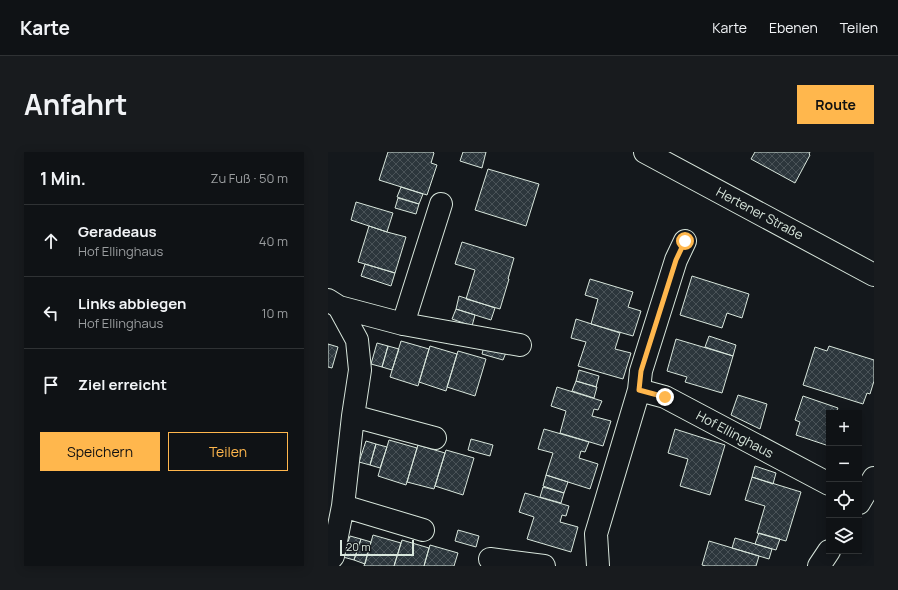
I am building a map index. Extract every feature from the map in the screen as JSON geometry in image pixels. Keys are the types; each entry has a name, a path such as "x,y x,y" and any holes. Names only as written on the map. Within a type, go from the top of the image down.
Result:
{"street":[{"name":"Hertener Straße","path":"645,152 874,276"},
{"path":"403,324 441,204"},
{"path":"598,566 596,534 639,390 641,371 676,260 685,241"},
{"path":"334,304 403,324 520,344"},
{"path":"328,562 333,556 343,506 353,416 360,370 357,340 334,304"},
{"name":"Hof Ellinghaus","path":"639,390 665,397 826,482"},
{"path":"353,416 435,438"},
{"path":"862,498 874,478"},
{"path":"343,506 423,530"},
{"path":"819,566 827,554"},
{"path":"490,559 544,566"}],"building":[{"path":"388,152 434,153 431,163 437,165 427,195 379,180"},
{"path":"463,152 486,152 482,168 460,161"},
{"path":"755,152 810,152 810,155 795,183 751,159"},
{"path":"488,169 539,184 526,226 475,210"},
{"path":"401,187 423,194 419,204 397,197"},
{"path":"398,198 419,204 416,214 395,208"},
{"path":"356,202 393,213 387,232 351,220"},
{"path":"369,226 406,237 395,273 358,262"},
{"path":"462,242 514,258 500,309 466,299 475,270 455,264"},
{"path":"365,264 395,273 391,286 361,276"},
{"path":"692,276 749,294 742,318 727,313 722,328 680,315"},
{"path":"590,279 633,292 628,307 641,311 633,336 591,324 598,299 585,295"},
{"path":"459,296 495,308 491,320 456,309"},
{"path":"456,309 475,315 472,326 452,319"},
{"path":"576,319 620,333 615,349 631,353 623,379 578,366 586,342 571,338"},
{"path":"709,336 736,345 733,356 705,347"},
{"path":"676,339 733,356 722,393 685,382 687,377 667,371"},
{"path":"401,341 429,349 418,386 390,377"},
{"path":"377,343 388,346 382,367 371,364"},
{"path":"485,343 507,350 503,360 482,354"},
{"path":"328,344 338,347 332,368 328,367"},
{"path":"388,346 399,349 392,370 382,367"},
{"path":"430,346 457,354 446,391 419,382"},
{"path":"829,346 874,360 874,381 870,394 867,393 863,404 803,385 815,347 827,351"},
{"path":"458,351 486,359 475,396 447,387"},
{"path":"579,370 599,376 596,387 576,381"},
{"path":"576,381 597,387 594,398 572,391"},
{"path":"557,387 602,401 598,410 594,409 592,416 611,421 603,446 560,433 566,411 551,406"},
{"path":"738,395 767,404 760,429 731,415"},
{"path":"803,396 838,408 837,410 826,410 826,445 796,435 800,422 795,420"},
{"path":"544,429 589,442 585,452 581,451 579,458 598,464 590,489 546,475 553,453 538,449"},
{"path":"675,429 725,445 710,495 680,486 688,459 668,453"},
{"path":"471,439 493,445 490,456 468,450"},
{"path":"389,440 417,448 406,485 378,476"},
{"path":"366,441 376,444 370,465 359,462"},
{"path":"376,444 387,447 380,468 370,465"},
{"path":"418,445 445,453 434,489 407,482"},
{"path":"446,450 474,458 463,495 435,486"},
{"path":"755,466 776,473 773,484 752,477"},
{"path":"546,475 568,482 564,493 543,486"},
{"path":"752,477 801,492 786,541 757,533 765,506 745,500"},
{"path":"543,487 564,493 561,503 540,497"},
{"path":"525,493 569,506 566,516 562,515 560,522 578,527 571,552 527,539 534,517 519,512"},
{"path":"458,530 479,536 476,547 455,541"},
{"path":"759,533 780,539 776,550 755,544"},
{"path":"373,535 401,543 394,566 364,566"},
{"path":"350,536 361,539 354,560 343,557"},
{"path":"735,538 772,549 769,559 732,548"},
{"path":"361,539 371,542 365,564 354,560"},
{"path":"402,540 429,548 424,566 394,566"},
{"path":"709,541 759,556 756,566 702,565"},
{"path":"430,545 458,553 454,566 424,566"}],"route":[{"path":"665,397 639,390 641,371 676,260 685,241"}]}
